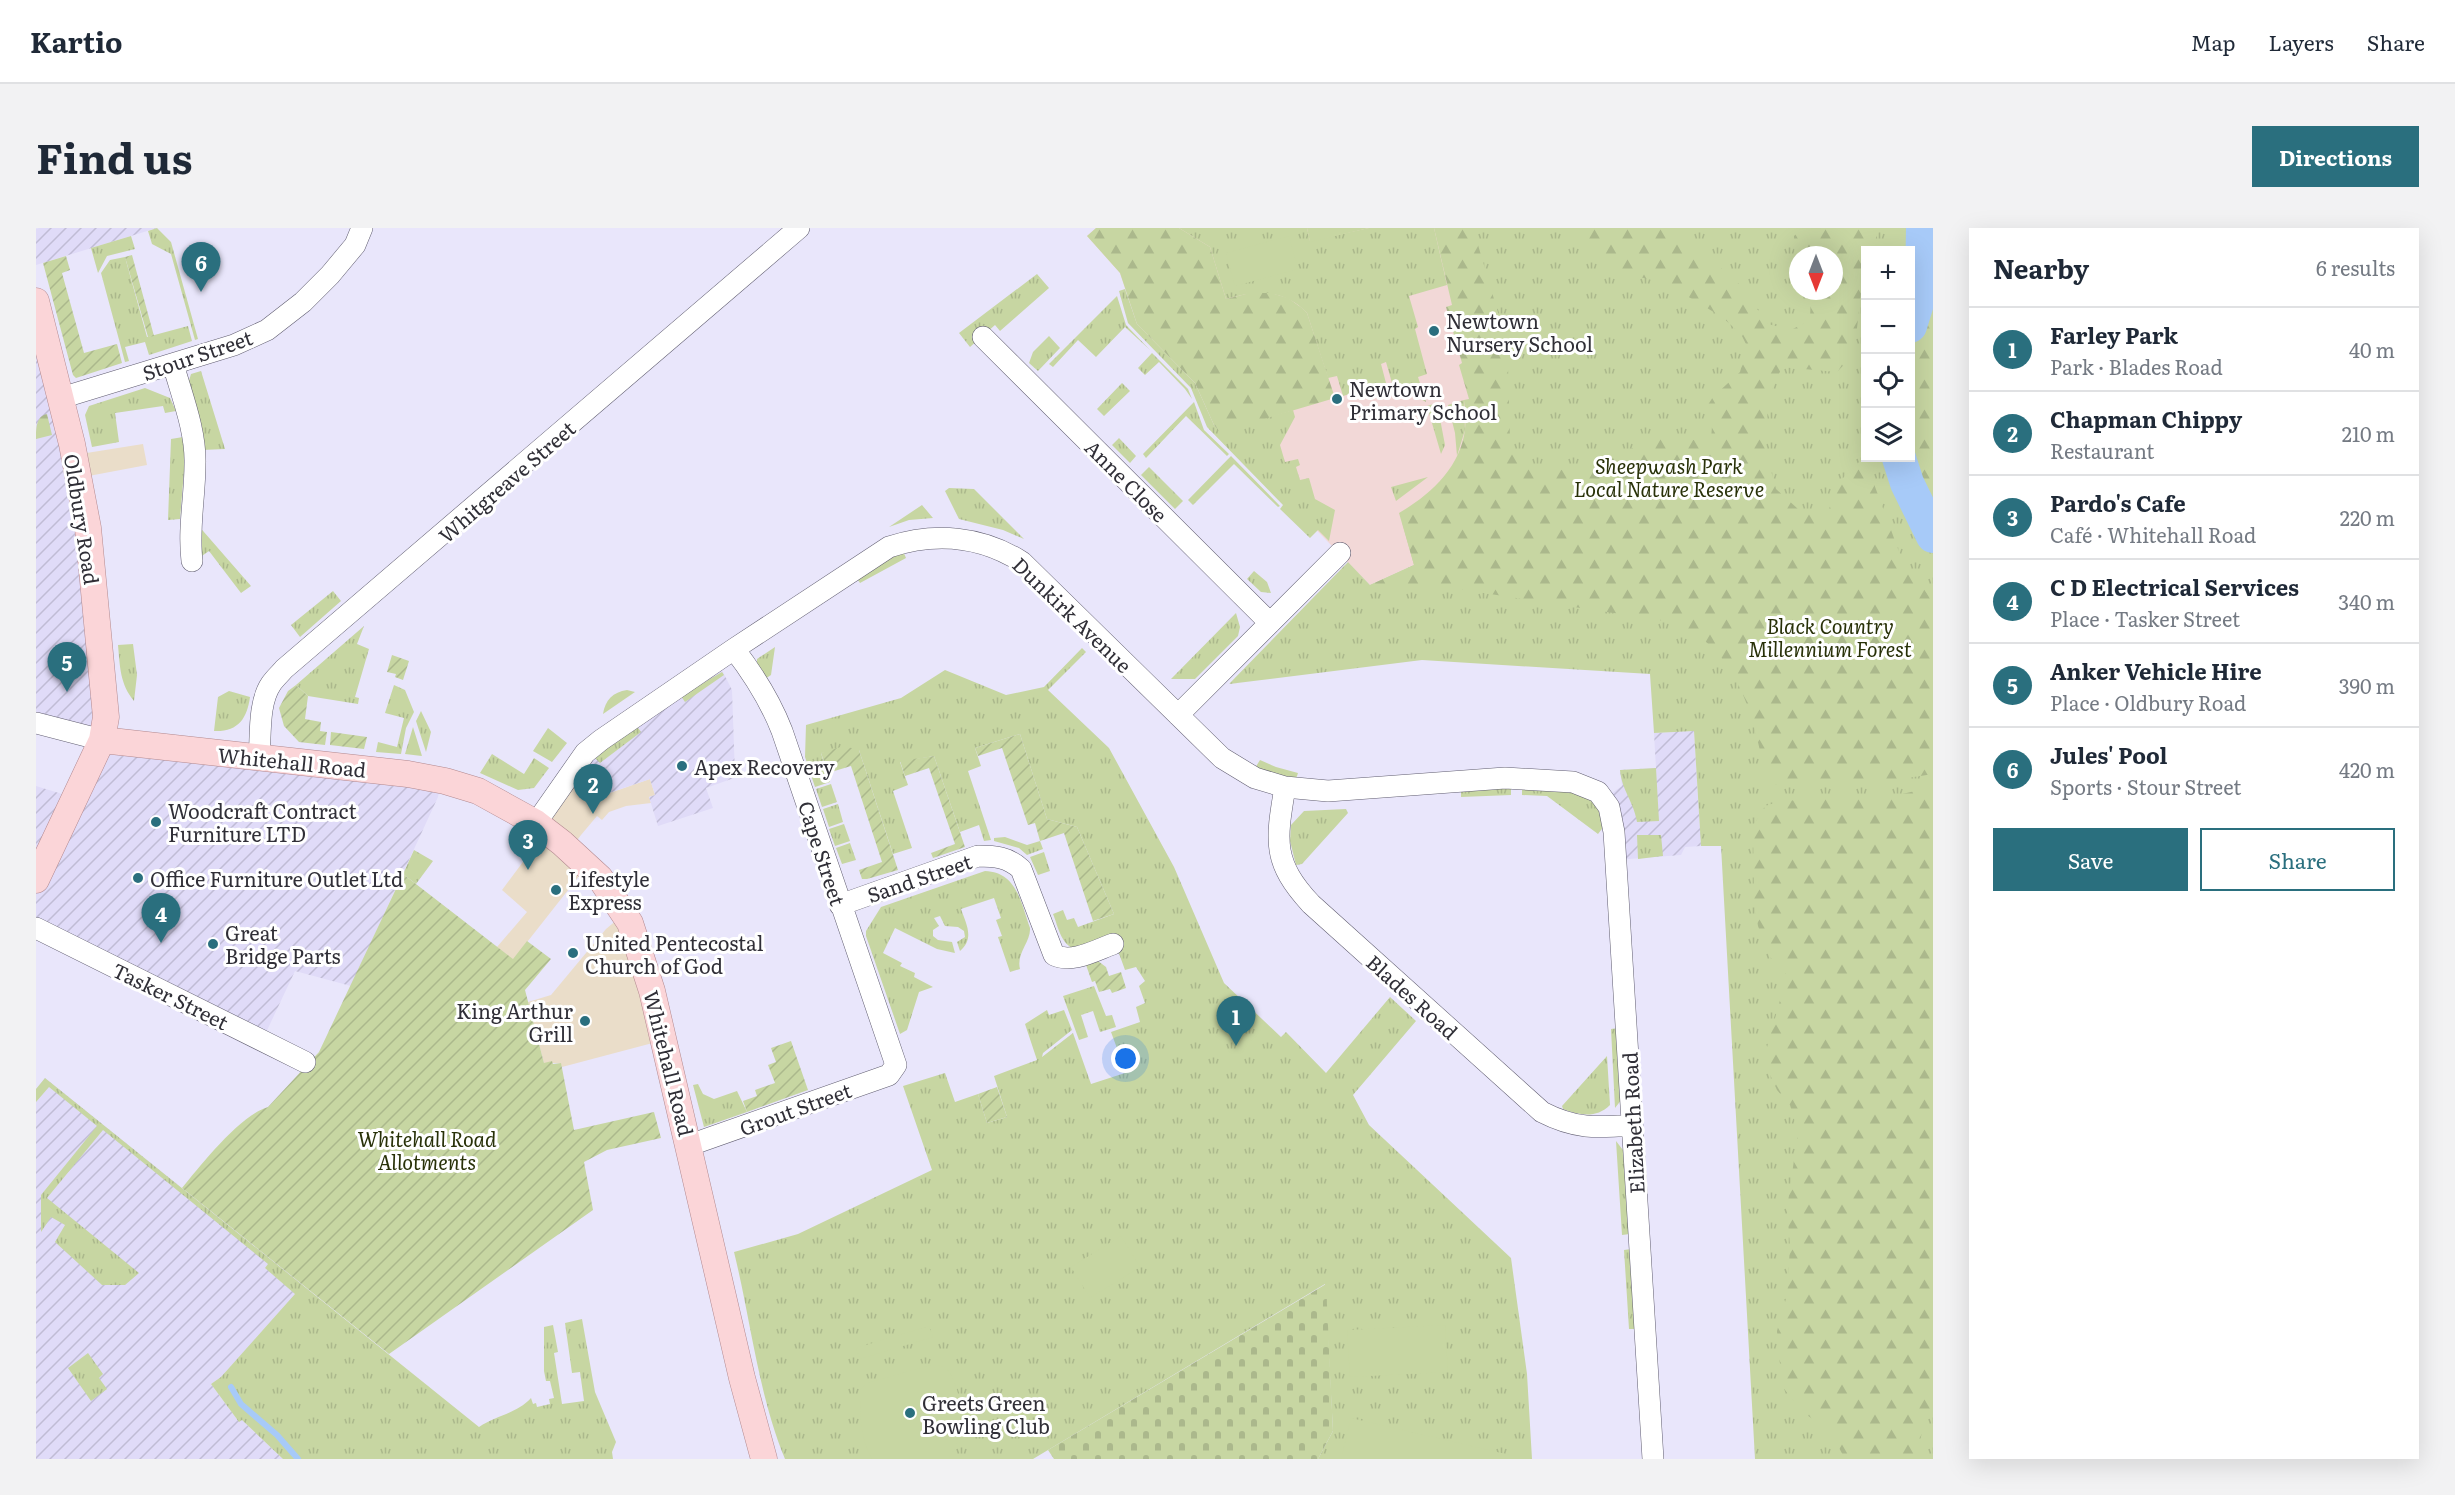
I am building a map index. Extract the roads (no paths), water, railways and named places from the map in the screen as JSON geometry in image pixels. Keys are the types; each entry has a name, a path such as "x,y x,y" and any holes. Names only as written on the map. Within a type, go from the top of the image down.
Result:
{"main road":[{"name":"Oldbury Road","path":"36,301 72,444 89,536 106,717 102,740 36,880"},
{"name":"Whitehall Road","path":"102,740 408,774 446,781 487,795 536,823 600,878 630,922 652,991 690,1146 742,1378 764,1459"}],"street":[{"name":"Stour Street","path":"61,398 234,345 267,330 303,302 330,275 355,245 362,228"},
{"name":"Whitgreave Street","path":"260,759 261,722 266,695 271,684 284,669 799,228"},
{"name":"Anne Close","path":"983,337 1270,623"},
{"path":"173,364 190,424 196,462 189,538 192,561"},
{"name":"Dunkirk Avenue","path":"536,823 585,753 734,649 889,548 911,540 957,538 992,546 1022,562 1222,758 1255,778 1285,787 1328,791 1505,778 1573,782 1598,792"},
{"path":"1178,715 1340,553"},
{"name":"Cape Street","path":"734,649 755,675 770,701 782,731 896,1065"},
{"path":"36,723 102,740"},
{"name":"Blades Road","path":"1285,787 1278,835 1281,860 1292,884 1311,904 1542,1112 1576,1125 1597,1128 1631,1125"},
{"name":"Elizabeth Road","path":"1598,792 1609,807 1614,827 1653,1459"},
{"name":"Sand Street","path":"840,905 978,855 1002,857 1021,868 1054,955 1062,959 1071,958 1113,944"},
{"name":"Tasker Street","path":"36,928 305,1062"},
{"name":"Grout Street","path":"690,1146 889,1075 896,1065"}],"waterway":[{"path":"1915,310 1922,287 1923,228"},
{"path":"1900,462 1907,483 1933,536"},
{"path":"231,1387 241,1404 277,1435 298,1459"}],"place":[{"name":"Jules' Pool","path":"201,292"},
{"name":"Newtown Nursery School","path":"1434,331"},
{"name":"Newtown Primary School","path":"1337,399"},
{"name":"Anker Vehicle Hire","path":"67,692"},
{"name":"Apex Recovery","path":"682,766"},
{"name":"Chapman Chippy","path":"593,814"},
{"name":"Woodcraft Contract Furniture LTD","path":"156,822"},
{"name":"Pardo's Cafe","path":"528,870"},
{"name":"Office Furniture Outlet Ltd","path":"138,878"},
{"name":"Lifestyle Express","path":"556,890"},
{"name":"C D Electrical Services","path":"161,943"},
{"name":"Great Bridge Parts","path":"213,944"},
{"name":"United Pentecostal Church of God","path":"573,953"},
{"name":"King Arthur Grill","path":"585,1021"},
{"name":"Farley Park","path":"1236,1046"},
{"name":"Greets Green Bowling Club","path":"910,1413"}],"park label":[{"name":"Sheepwash Park Local Nature Reserve","path":"1669,476"},
{"name":"Black Country Millennium Forest","path":"1830,636"},
{"name":"Whitehall Road Allotments","path":"427,1150"}]}
